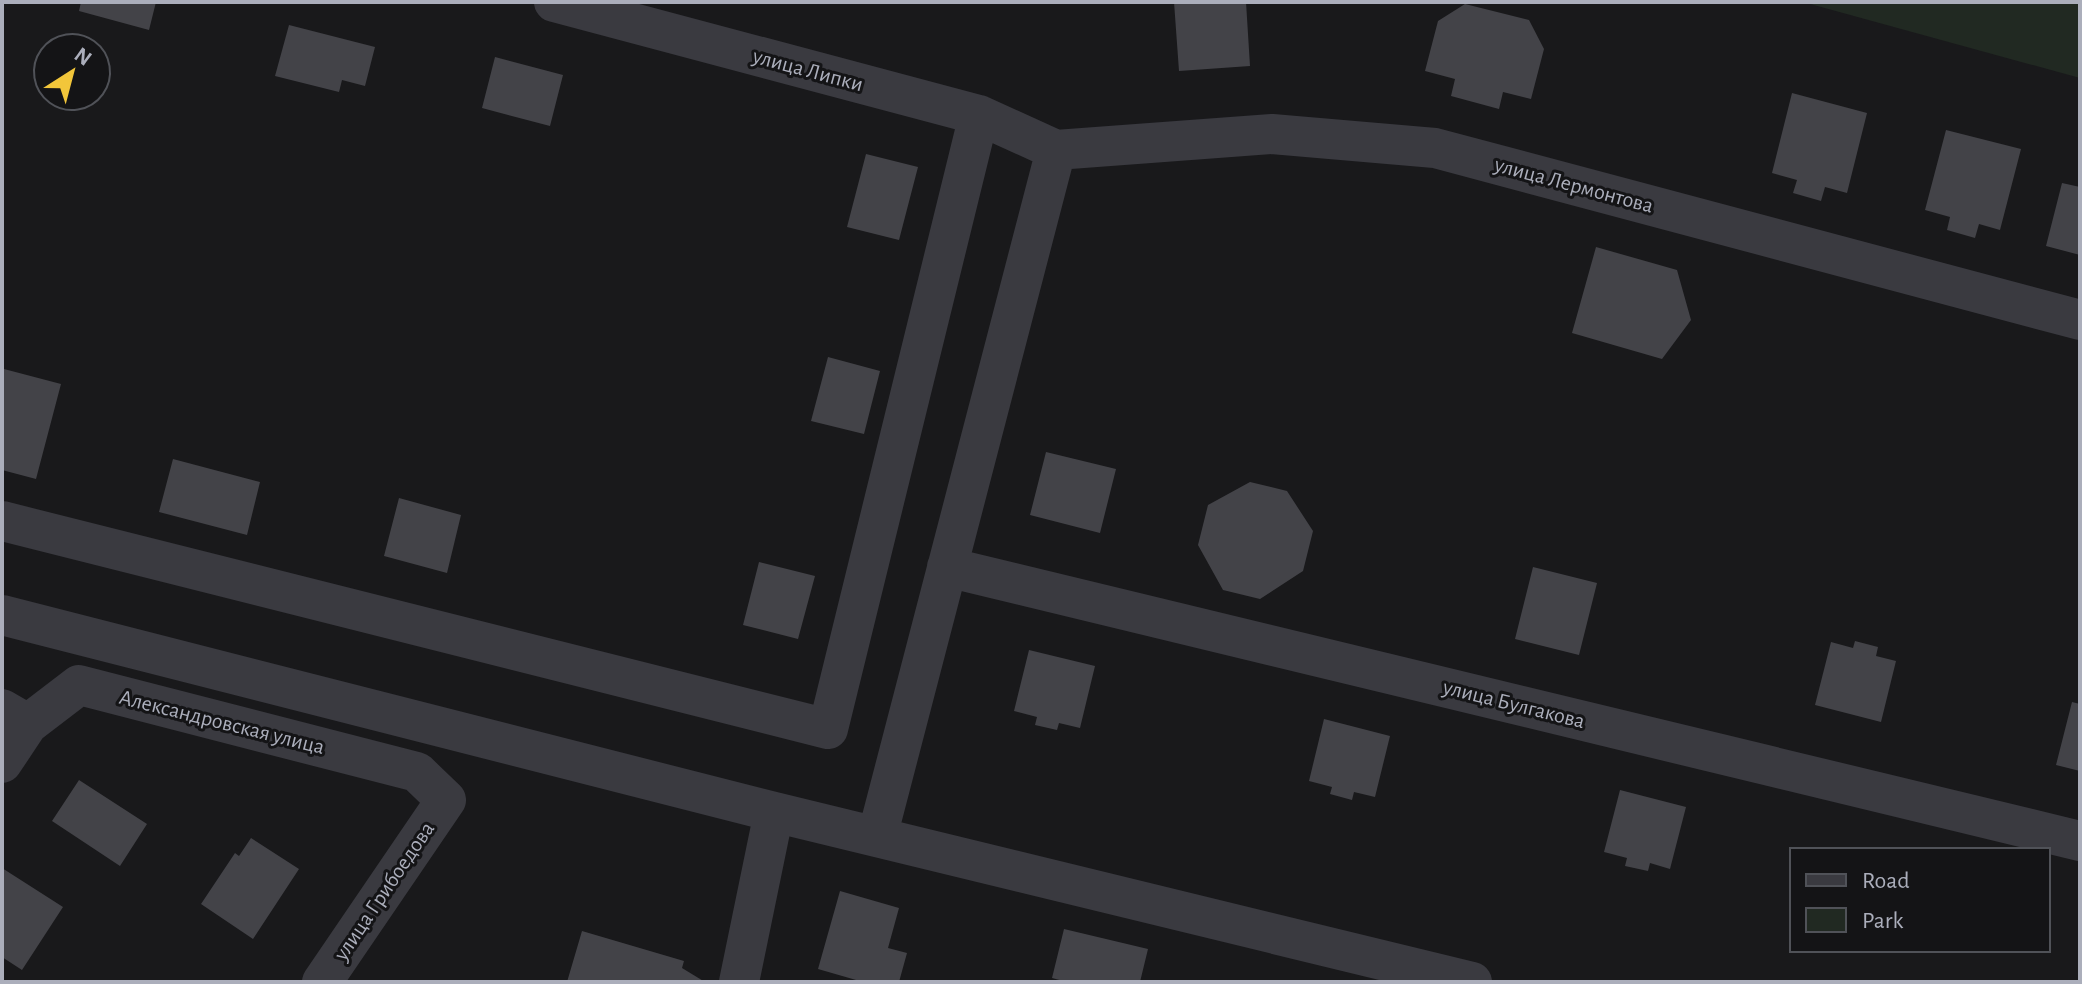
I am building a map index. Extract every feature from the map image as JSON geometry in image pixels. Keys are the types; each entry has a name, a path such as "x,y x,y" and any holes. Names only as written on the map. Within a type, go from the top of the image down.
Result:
{"street":[{"name":"улица Липки","path":"554,2 979,115 1056,150"},
{"path":"2,521 828,729 979,115"},
{"name":"улица Лермонтова","path":"1056,150 1272,134 1435,148 2080,320"},
{"path":"877,837 1056,150"},
{"name":"улица Булгакова","path":"947,567 2080,841"},
{"path":"2,615 774,812 1472,982"},
{"name":"Александровская улица","path":"15,717 79,685 417,772 446,800"},
{"path":"2,763 15,717"},
{"name":"улица Грибоедова","path":"322,982 446,800"},
{"path":"739,982 774,812"}],"green space":[{"path":"1803,2 2080,2 2080,78"}],"building":[{"path":"81,2 156,2 149,30 79,11"},
{"path":"1174,2 1246,2 1250,66 1179,71"},
{"path":"1465,4 1529,20 1544,49 1531,99 1503,92 1499,109 1451,96 1455,79 1425,71 1438,21"},
{"path":"289,25 375,47 365,86 342,80 339,92 275,76"},
{"path":"495,57 563,75 550,126 482,108"},
{"path":"1792,93 1867,113 1847,193 1825,187 1821,201 1793,193 1797,180 1772,173"},
{"path":"1946,130 2021,149 2000,230 1979,224 1975,238 1947,230 1950,217 1925,210"},
{"path":"866,154 918,167 899,240 847,227"},
{"path":"2062,183 2080,187 2080,255 2046,246"},
{"path":"1596,247 1677,270 1691,320 1662,359 1572,333"},
{"path":"828,357 880,371 864,434 811,421"},
{"path":"4,369 61,384 36,479 2,470"},
{"path":"1046,452 1116,469 1100,533 1030,515"},
{"path":"173,459 260,482 247,535 159,512"},
{"path":"1250,482 1287,491 1313,531 1303,571 1260,599 1223,590 1198,545 1208,505"},
{"path":"399,498 461,515 447,573 384,556"},
{"path":"759,562 815,576 798,639 743,625"},
{"path":"1533,567 1597,583 1579,655 1515,639"},
{"path":"1855,641 1878,647 1876,656 1896,661 1881,722 1815,705 1831,642 1853,648"},
{"path":"1029,650 1095,666 1080,728 1059,723 1057,730 1035,725 1037,717 1014,711"},
{"path":"2072,702 2080,704 2080,771 2056,765"},
{"path":"1324,719 1390,736 1375,797 1354,792 1352,800 1330,794 1332,787 1309,781"},
{"path":"79,780 147,824 120,866 52,821"},
{"path":"1620,790 1686,807 1670,869 1650,863 1648,871 1625,866 1627,858 1604,852"},
{"path":"251,838 299,869 253,939 201,904 235,853 239,856"},
{"path":"2,868 63,907 22,970 2,957"},
{"path":"840,891 899,908 888,948 907,953 899,982 863,982 818,969"},
{"path":"1064,929 1148,949 1140,982 1067,982 1052,978"},
{"path":"582,931 684,961 682,968 705,982 567,982"}]}
